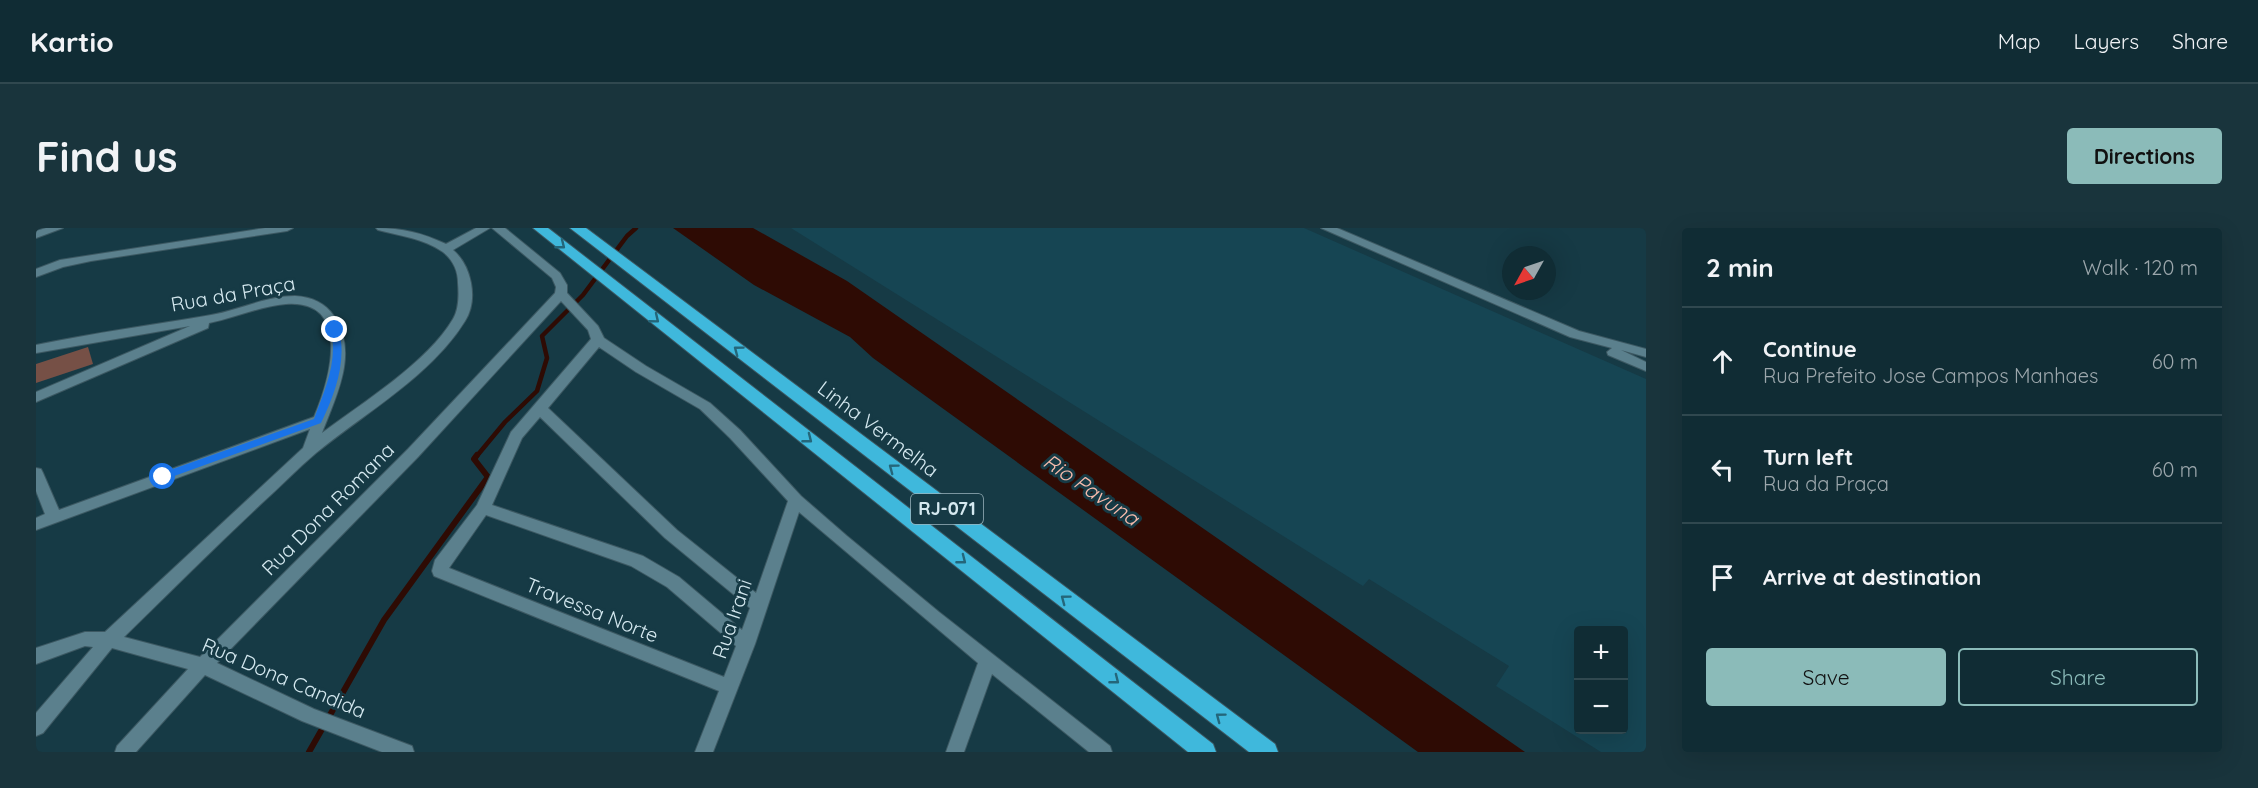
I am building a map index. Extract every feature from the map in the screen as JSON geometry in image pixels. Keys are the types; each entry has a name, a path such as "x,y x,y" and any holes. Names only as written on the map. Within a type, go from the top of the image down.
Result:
{"highway":[{"name":"RJ-071","path":"540,228 1205,752"},
{"name":"Linha Vermelha","path":"577,228 1267,752"}],"street":[{"path":"36,235 57,228"},
{"path":"36,273 60,264 287,228"},
{"path":"36,728 110,640 309,451 440,346 461,318 465,297 464,274 457,259 446,249 418,235 382,228"},
{"path":"446,249 484,228"},
{"path":"498,228 556,276 564,298 594,329 598,340 641,369 705,406 735,434 796,500 933,617 1103,752"},
{"path":"1326,228 1575,334 1646,367"},
{"path":"36,262 60,264"},
{"name":"Rua Dona Romana","path":"124,752 166,702 564,298"},
{"name":"Rua da Praça","path":"36,349 223,316 292,300 307,301 320,306 335,330 339,346 338,364 309,451"},
{"path":"36,396 132,357 223,316"},
{"path":"132,357 144,342 141,333 135,330"},
{"path":"1575,334 1646,353"},
{"path":"598,340 516,436 483,508 637,561 673,582 746,644"},
{"path":"540,408 671,534 759,605"},
{"path":"36,524 318,421"},
{"path":"36,473 54,517"},
{"name":"Rua Irani","path":"704,752 746,644 796,500"},
{"name":"Travessa Norte","path":"483,508 441,565 440,571 730,687"},
{"name":"Rua Dona Candida","path":"36,656 85,639 110,640 202,665 308,715 405,752"},
{"path":"955,752 988,660"}],"shaded area":[{"path":"791,228 1304,228 1646,379 1646,752 1601,752 1496,686 1509,666 1369,579 1363,586"},
{"path":"88,347 93,364 36,383 36,364"}],"water":[{"name":"Rio Pavuna","path":"673,228 753,228 847,281 1525,752 1418,752 873,358 850,337 754,285"}],"waterway":[{"path":"476,457 505,422 537,391 547,358 542,336 583,295 627,236 636,228"},
{"path":"309,752 384,620 488,477 474,459 477,455"}],"route":[{"path":"163,477 318,421 338,364 339,346 335,330"}]}
